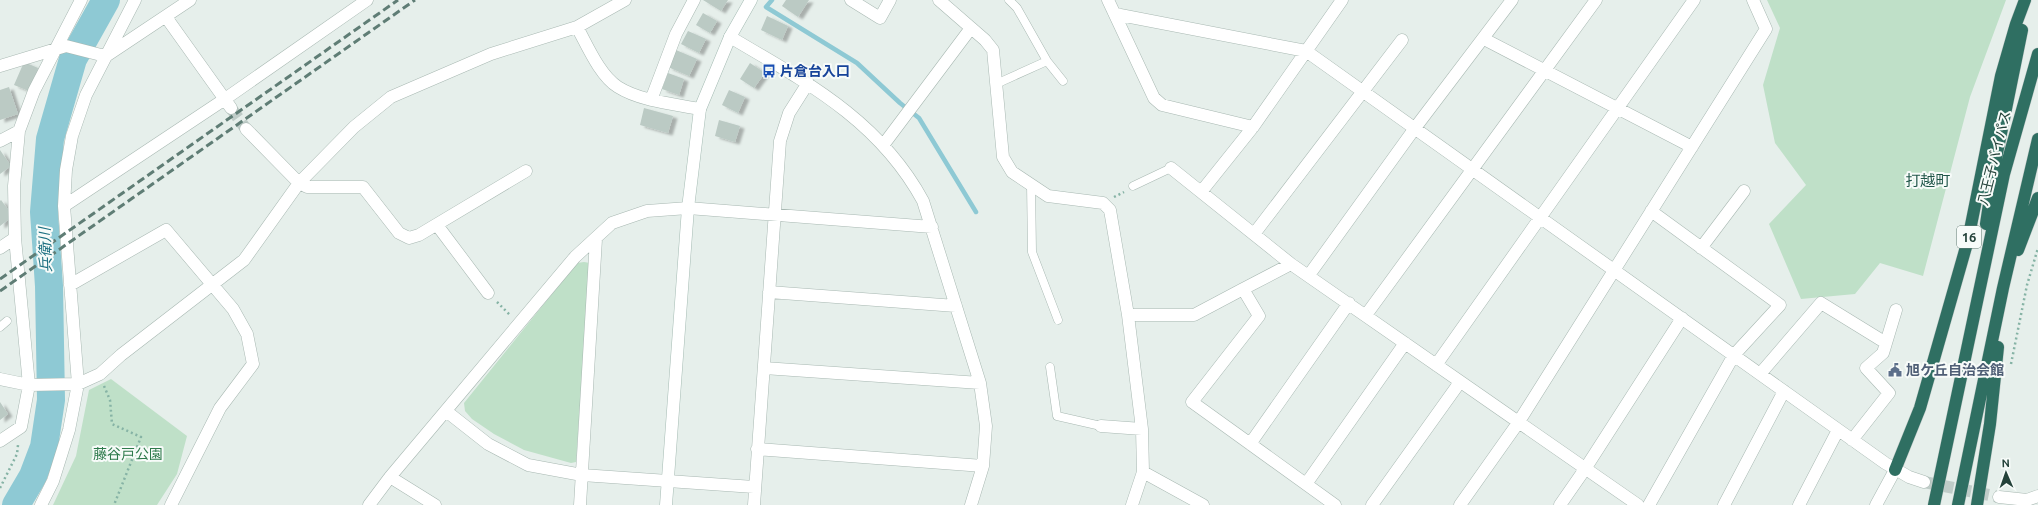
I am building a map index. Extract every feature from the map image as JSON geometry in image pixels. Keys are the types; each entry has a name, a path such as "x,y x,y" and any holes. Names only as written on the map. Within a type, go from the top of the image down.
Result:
{"highway":[{"name":"16","path":"1970,336 1996,158 2027,0"},
{"name":"16","path":"1895,470 1920,408 1968,240 2001,76 2016,24 2027,0"},
{"name":"八王子バイパス","path":"1934,505 2004,174 2038,54"},
{"path":"1958,505 2004,288 2038,139"},
{"path":"1977,505 1990,424 2004,288 2038,198"}],"street":[{"path":"0,441 21,427 29,385 15,238 14,186 19,131 34,91 61,47 81,0"},
{"path":"41,505 53,481 67,437 78,384 64,206 66,170 72,136 100,54 135,0"},
{"path":"0,66 61,47 100,54 166,17 190,0"},
{"path":"64,206 228,104 367,0"},
{"path":"0,379 29,385 78,384 100,374 244,260 299,183 354,126 391,97 491,54 576,27 625,0"},
{"path":"651,100 676,34 694,0"},
{"path":"666,505 688,208 700,109 730,37 751,0"},
{"path":"851,0 880,18 890,0"},
{"path":"939,0 985,40 993,50 1003,157 1012,172 1048,196 1104,203 1110,210 1128,315 1142,429 1142,472 1132,505"},
{"path":"1108,0 1154,98 1162,104 1253,127"},
{"path":"1201,192 1253,127 1342,0"},
{"path":"1309,275 1415,128 1484,39 1512,0"},
{"path":"1366,315 1596,0"},
{"path":"1436,365 1694,0"},
{"path":"1460,505 1518,423 1766,29 1753,0"},
{"path":"1115,14 1306,50 1852,440 1895,470 1909,478 1924,482"},
{"path":"166,17 228,104"},
{"path":"576,27 601,70 617,87 651,100 700,109"},
{"path":"884,144 971,28"},
{"path":"730,37 808,83 854,116 884,144 912,181 923,201 980,383 986,426 983,466 971,505"},
{"path":"1484,39 1692,147"},
{"path":"1254,234 1402,40"},
{"path":"754,505 754,487 780,141 789,113 808,83"},
{"path":"246,129 299,183 307,187 363,187 399,233 409,238 419,235 437,225 526,171"},
{"path":"0,141 19,131"},
{"path":"1171,168 1291,264 1309,275 1518,423 1638,505"},
{"path":"1701,248 1744,191"},
{"path":"369,505 390,477 575,257 612,223 647,211 688,208 932,227"},
{"path":"1649,505 1734,356 1780,305 1651,211"},
{"path":"437,225 488,293"},
{"path":"70,285 166,230 211,285 233,309 247,334 253,364 220,408 171,505"},
{"path":"0,248 15,238"},
{"path":"580,505 596,239"},
{"path":"1128,315 1194,315 1291,264"},
{"path":"1244,289 1259,316 1192,402 1335,505"},
{"path":"769,292 956,306"},
{"path":"1250,444 1349,303"},
{"path":"1760,374 1820,304 1886,343"},
{"path":"1852,440 1889,393 1866,368 1883,353 1896,310"},
{"path":"1560,505 1585,469 1682,318"},
{"path":"1306,484 1405,343"},
{"path":"764,368 980,383"},
{"path":"1372,505 1460,382"},
{"path":"1724,505 1784,391"},
{"path":"446,411 488,444 528,465 582,475 754,487"},
{"path":"1100,426 1142,429"},
{"path":"1799,505 1838,430"},
{"path":"757,449 983,466"},
{"path":"1876,505 1895,470"},
{"path":"1142,472 1204,505"},
{"path":"390,477 435,505"},
{"path":"1999,496 2031,500"}],"lane":[{"path":"1008,0 1017,8 1047,61 1063,81"},
{"path":"996,84 1047,61"},
{"path":"1133,186 1171,168"},
{"path":"1031,184 1032,252 1058,320"},
{"path":"1050,368 1057,416 1100,426"}],"path":[{"path":"1104,203 1133,186"},
{"path":"2011,366 2027,285 2038,248"},
{"path":"488,293 519,324"},
{"path":"100,374 110,400 112,424 140,437 114,505"},
{"path":"0,488 17,454 21,427"}],"green space":[{"path":"1767,0 2006,0 1970,97 1923,276 1880,263 1855,294 1801,299 1769,224 1806,185 1775,143 1763,85 1780,28"},
{"path":"577,263 590,263 576,462 571,463 524,450 494,434 472,419 465,411 464,403"},
{"name":"藤谷戸公園","path":"111,379 187,436 177,474 157,505 53,505 76,456 89,390"}],"building":[{"path":"703,0 728,0 721,11"},
{"path":"786,0 809,0 798,17 782,6"},
{"path":"703,13 717,21 710,33 696,25"},
{"path":"767,16 788,26 782,40 761,30"},
{"path":"688,31 706,39 699,53 681,44"},
{"path":"676,50 697,59 689,76 668,67"},
{"path":"24,62 38,68 29,91 14,85"},
{"path":"750,63 765,73 754,88 740,79"},
{"path":"668,73 684,79 679,95 662,89"},
{"path":"9,87 18,114 0,120 0,90"},
{"path":"729,90 745,97 738,113 722,105"},
{"path":"644,108 673,116 668,133 640,125"},
{"path":"719,120 740,126 735,142 715,136"},
{"path":"0,150 11,166 0,174"},
{"path":"1,200 13,216 0,226 0,201"},
{"path":"0,402 8,414 0,420"}],"waterway":[{"name":"兵衛川","path":"16,505 33,476 44,447 51,400 49,286 44,212 50,139 73,59 106,0"},
{"path":"772,0 766,7 857,63 900,103 919,118 976,212"}],"tunnel":[{"path":"231,108 246,129"},
{"path":"1924,482 1999,497"}],"railway":[{"path":"0,279 398,0"},
{"path":"0,291 415,0"}],"place":[{"name":"片倉台入口","path":"769,71"},
{"name":"旭ケ丘自治会館","path":"1895,370"}],"district":[{"name":"打越町","path":"1928,180"}]}
